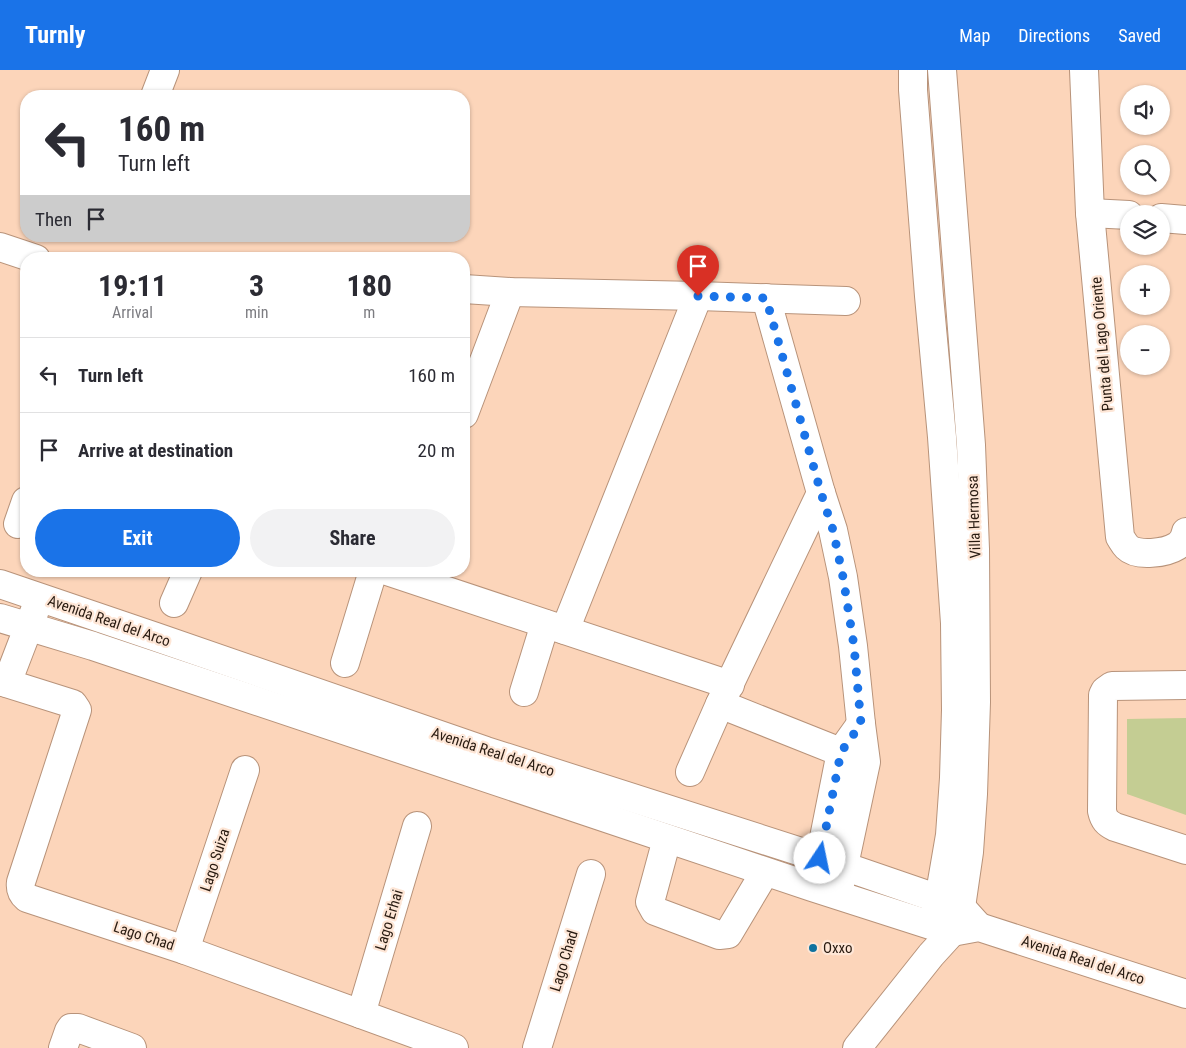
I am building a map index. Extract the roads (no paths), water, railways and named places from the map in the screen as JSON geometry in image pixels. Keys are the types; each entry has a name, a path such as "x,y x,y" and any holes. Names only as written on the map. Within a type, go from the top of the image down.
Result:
{"street":[{"path":"158,90 165,70"},
{"name":"Villa Hermosa","path":"913,70 929,296 946,483 955,623 956,710 946,916"},
{"name":"Villa Hermosa","path":"942,70 971,444 975,548 976,702 969,852 946,916"},
{"name":"Punta del Lago Oriente","path":"1084,70 1090,213 1120,537 1127,548 1141,553 1159,552 1178,545 1186,532"},
{"path":"1090,213 1120,215"},
{"path":"1170,219 1186,220"},
{"path":"0,247 20,254"},
{"path":"470,289 846,301"},
{"path":"470,398 510,292"},
{"path":"524,692 555,627 698,296"},
{"path":"766,298 833,530 854,646 866,762 832,862 812,887"},
{"path":"690,772 821,493"},
{"path":"174,603 185,577"},
{"path":"345,663 371,577"},
{"path":"409,577 555,627 725,695 841,752 866,762"},
{"name":"Avenida Real del Arco","path":"0,584 486,751 832,862 946,916 1186,994"},
{"path":"3,682 29,627 40,597"},
{"name":"Avenida Real del Arco","path":"0,618 94,646 476,776 838,896 946,916"},
{"name":"Lago Chad","path":"3,682 73,704 76,707 77,714 21,882 22,894 27,898 185,950 454,1048"},
{"path":"1186,685 1112,686 1105,691 1103,695 1102,811 1104,819 1115,828 1186,850"},
{"path":"838,896 832,862 841,752 861,724"},
{"path":"476,776 486,751"},
{"name":"Lago Suiza","path":"185,950 245,770"},
{"name":"Lago Erhai","path":"361,1014 417,826"},
{"path":"667,839 650,902 654,911 719,935 728,934 765,872"},
{"name":"Lago Chad","path":"537,1048 591,874"},
{"path":"857,1048 931,955 946,916"},
{"path":"70,1038 132,1048"}],"place":[{"name":"Oxxo","path":"813,948"}]}
